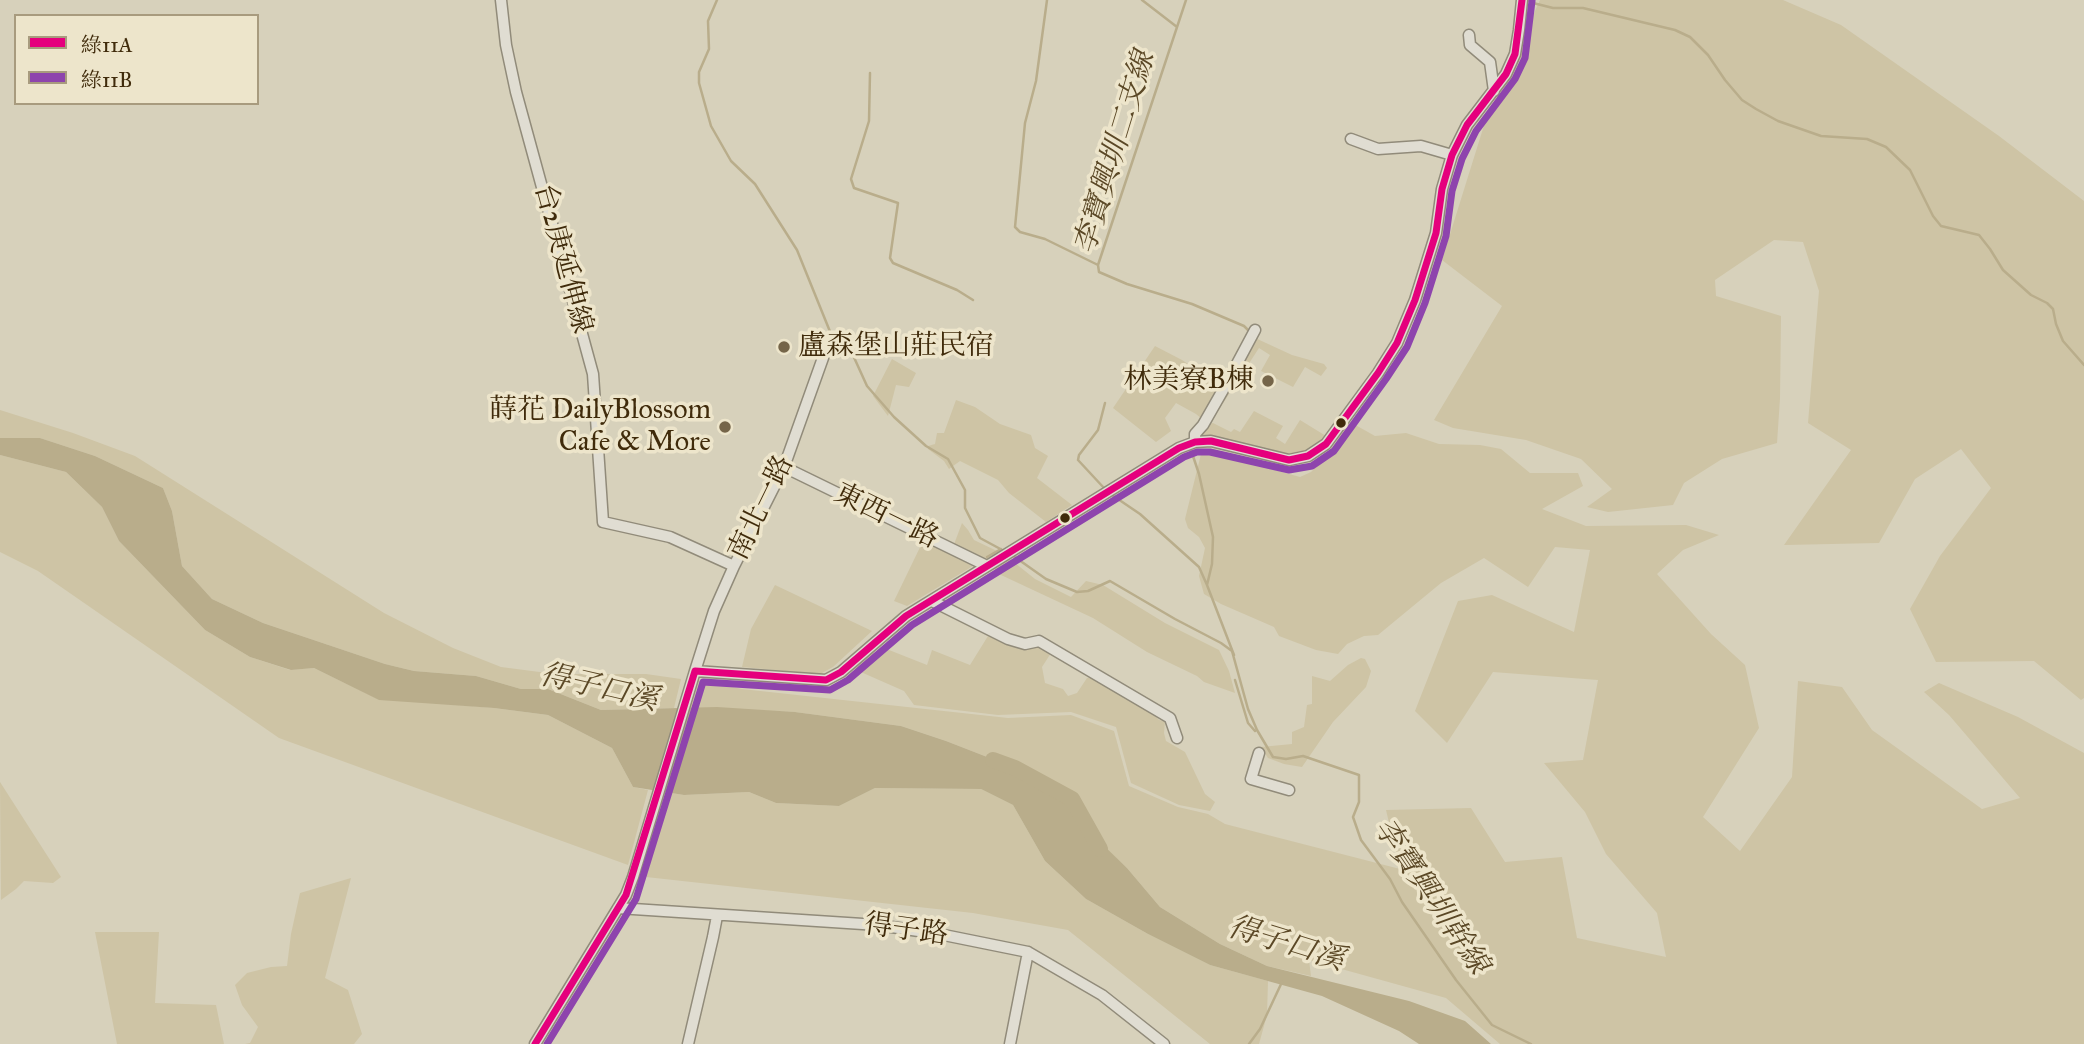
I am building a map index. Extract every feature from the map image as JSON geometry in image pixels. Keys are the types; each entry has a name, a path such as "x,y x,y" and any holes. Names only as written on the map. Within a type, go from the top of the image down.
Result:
{"street":[{"name":"台2庚延伸線","path":"500,0 516,92 593,374 603,522 670,537 734,566"},
{"path":"693,675 826,680 841,672 906,616 1151,465 1195,442 1211,441 1289,460 1308,456 1326,444 1397,343 1415,300 1436,233 1442,189 1452,155 1467,125 1506,74 1515,54 1522,0"},
{"path":"1469,35 1470,45 1490,62 1494,91"},
{"path":"1351,139 1378,149 1421,146 1452,155"},
{"path":"1195,442 1195,434 1203,425 1255,330"},
{"name":"南北一路","path":"535,1044 618,908 633,877 714,611 784,467 826,343"},
{"name":"東西一路","path":"784,467 987,566"},
{"path":"932,601 1008,639 1025,644 1039,641 1170,718 1177,738"},
{"path":"1259,753 1251,779 1289,790"},
{"name":"得子路","path":"618,908 878,925 1028,952 1102,995 1149,1039 1164,1044"},
{"path":"688,1044 717,916"},
{"path":"1010,1044 1028,952"}],"shaded area":[{"path":"1540,0 1783,0 1841,25 1999,136 2084,201 2084,698 2081,700 2034,661 1936,662 1910,609 1940,556 1991,488 1961,449 1915,479 1879,543 1784,545 1851,450 1808,423 1819,291 1803,242 1774,240 1715,280 1716,296 1781,316 1777,443 1722,459 1684,483 1673,505 1608,512 1587,507 1612,489 1581,459 1526,440 1453,428 1434,420 1502,306 1442,260 1486,119"},
{"path":"1253,337 1292,355 1324,364 1327,368 1321,376 1305,367 1293,387 1261,371 1270,355 1259,348 1218,411 1215,410"},
{"path":"1155,346 1223,387 1203,420 1176,403 1165,418 1171,431 1156,442 1113,408"},
{"path":"892,359 916,373 909,387 896,385 888,416 873,396"},
{"path":"956,400 975,407 1000,424 1031,435 1035,448 1048,456 1037,478 1072,505 1046,522 1009,493 998,480 960,461 949,469 928,446 935,444 937,433 944,433"},
{"path":"0,410 135,456 384,613 453,648 501,667 555,674 646,674 681,679 674,708 601,710 548,689 521,689 476,676 414,671 385,664 263,623 212,599 182,566 172,511 163,488 95,456 40,438 0,438"},
{"path":"1254,411 1283,426 1276,438 1285,444 1300,420 1326,436 1319,445 1305,454 1289,458 1201,438 1206,425 1213,423 1231,432 1234,429 1240,432"},
{"path":"1350,422 1375,436 1406,433 1439,444 1480,445 1501,449 1530,473 1578,473 1583,486 1542,509 1586,526 1686,525 1719,535 1683,550 1657,574 1711,634 1745,665 1759,728 1703,817 1740,851 1792,777 1798,681 1842,687 1872,730 1982,809 2020,798 1949,715 1924,692 1939,683 2018,717 2084,753 2084,1044 1500,1044 1446,998 1309,960 1311,976 1267,966 1220,944 1160,907 1127,868 1018,769 901,726 795,712 689,708 698,680 742,689 1008,718 1071,715 1114,731 1129,786 1178,807 1208,814 1225,824 1400,869 1386,810 1471,808 1505,862 1562,857 1577,938 1666,957 1657,913 1606,854 1585,812 1544,763 1583,760 1598,680 1493,672 1447,743 1415,711 1458,601 1492,595 1574,632 1590,550 1555,547 1528,587 1484,558 1441,583 1378,635 1364,636 1347,644 1338,654 1316,650 1279,636 1274,627 1204,594 1199,576 1205,548 1199,537 1188,528 1185,519 1202,450 1300,477 1311,472 1320,463"},
{"path":"0,438 40,438 95,456 163,488 172,511 182,566 212,599 263,623 385,664 414,671 476,676 521,689 548,689 601,710 717,707 795,712 901,726 1018,769 1061,797 1160,907 1220,944 1267,966 1409,1001 1465,1021 1491,1044 1419,1044 1399,1031 1322,996 1210,965 1148,934 1086,899 1045,861 1013,805 981,789 875,788 839,806 776,803 749,792 684,795 633,787 612,748 548,715 494,708 379,700 314,668 291,670 250,657 205,630 119,541 102,507 66,472 0,455"},
{"path":"0,455 66,472 102,507 119,541 205,630 250,657 290,670 314,668 376,698 548,715 612,748 633,787 648,790 628,865 279,738 38,571 0,552"},
{"path":"962,523 974,540 997,551 982,562 953,547"},
{"path":"924,539 973,566 907,606 894,601"},
{"path":"1010,559 1035,579 1071,597 1086,581 1103,585 1165,623 1219,650 1235,693 1204,682 1147,652 1093,618 1001,575 993,568"},
{"path":"775,585 872,631 833,667 820,674 742,667 751,629"},
{"path":"988,636 1015,646 1039,644 1051,653 1042,667 1045,683 1063,689 1068,696 1077,693 1087,678 1093,677 1152,712 1159,720 1165,721 1166,741 1185,752 1205,794 1215,802 1210,811 1179,805 1131,783 1116,727 1071,712 998,715 914,705 904,691 854,669 868,652 877,654 884,648 927,665 932,650 970,665"},
{"path":"1361,658 1365,659 1371,671 1366,687 1333,722 1302,767 1268,758 1261,747 1292,744 1292,732 1304,727 1307,705 1312,704 1312,676 1330,681 1348,665"},
{"path":"0,782 61,877 53,883 24,881 1,900"},
{"path":"875,788 981,789 1013,805 1045,861 1086,899 1210,965 1268,981 1267,1015 1259,1044 1210,1044 1068,930 973,913 637,876 664,792 684,795 749,792 776,803 839,806"},
{"path":"351,878 325,978 348,990 362,1034 354,1044 245,1044 250,1043 258,1027 242,1005 235,985 247,973 287,966 300,893"},
{"path":"95,932 159,932 155,1003 216,1005 224,1044 117,1044"}],"waterway":[{"name":"李寶興圳幹線","path":"717,0 708,21 709,49 699,72 699,83 711,126 731,161 755,184 797,250 831,334 840,346 852,353 867,386 894,417 926,446 948,459 965,490 965,508 980,538 1006,552"},
{"path":"1047,0 1036,81 1025,123 1015,227 1020,232 1045,239 1098,265"},
{"path":"1142,0 1177,27"},
{"name":"李寶興圳二支線","path":"1186,0 1098,265 1099,272 1127,284 1192,304 1244,326 1249,331"},
{"path":"1527,0 1553,8 1583,8 1675,30 1690,37 1708,55 1742,100 1756,109 1778,121 1821,136 1867,139 1886,147 1910,170 1933,216 1941,226 1979,235 2003,270 2031,295 2053,309 2063,341 2084,365"},
{"path":"870,73 869,121 851,179 854,188 898,203 890,258 893,263 957,290 973,300"},
{"path":"1104,488 1078,460 1098,430 1105,403"},
{"name":"李寶興圳二支線","path":"1190,447 1213,537 1212,564 1207,585 1234,655"},
{"path":"1112,495 1140,514 1199,567 1207,585"},
{"path":"987,557 1001,549"},
{"name":"李寶興圳幹線","path":"1012,555 1046,579 1077,592 1088,591 1110,581 1232,651 1248,709 1273,757 1286,759 1303,756 1359,775 1359,802 1353,817 1361,840 1456,980 1492,1025 1531,1044"},
{"path":"1235,680 1248,723 1255,731"},
{"name":"得子口溪","path":"993,760 1015,768 1072,799 1100,849"},
{"path":"1249,1044 1260,1029 1282,982"}],"transit line":[{"name":"綠11A","path":"535,1044 626,895 695,671 826,680 841,672 906,616 1179,448 1195,442 1211,441 1289,460 1308,456 1326,444 1397,343 1415,300 1436,233 1442,189 1452,155 1467,125 1506,74 1515,54 1522,0"},
{"name":"綠11B","path":"547,1044 636,899 703,682 830,690 848,680 912,625 1184,457 1197,452 1210,452 1289,470 1312,466 1334,451 1407,347 1425,303 1446,236 1452,191 1462,159 1476,131 1515,79 1525,58 1532,1"}],"place":[{"name":"盧森堡山莊民宿","path":"784,347"},
{"name":"林美寮B棟","path":"1268,381"},
{"name":"蒔花 DailyBlossom Cafe & More","path":"725,427"}]}
